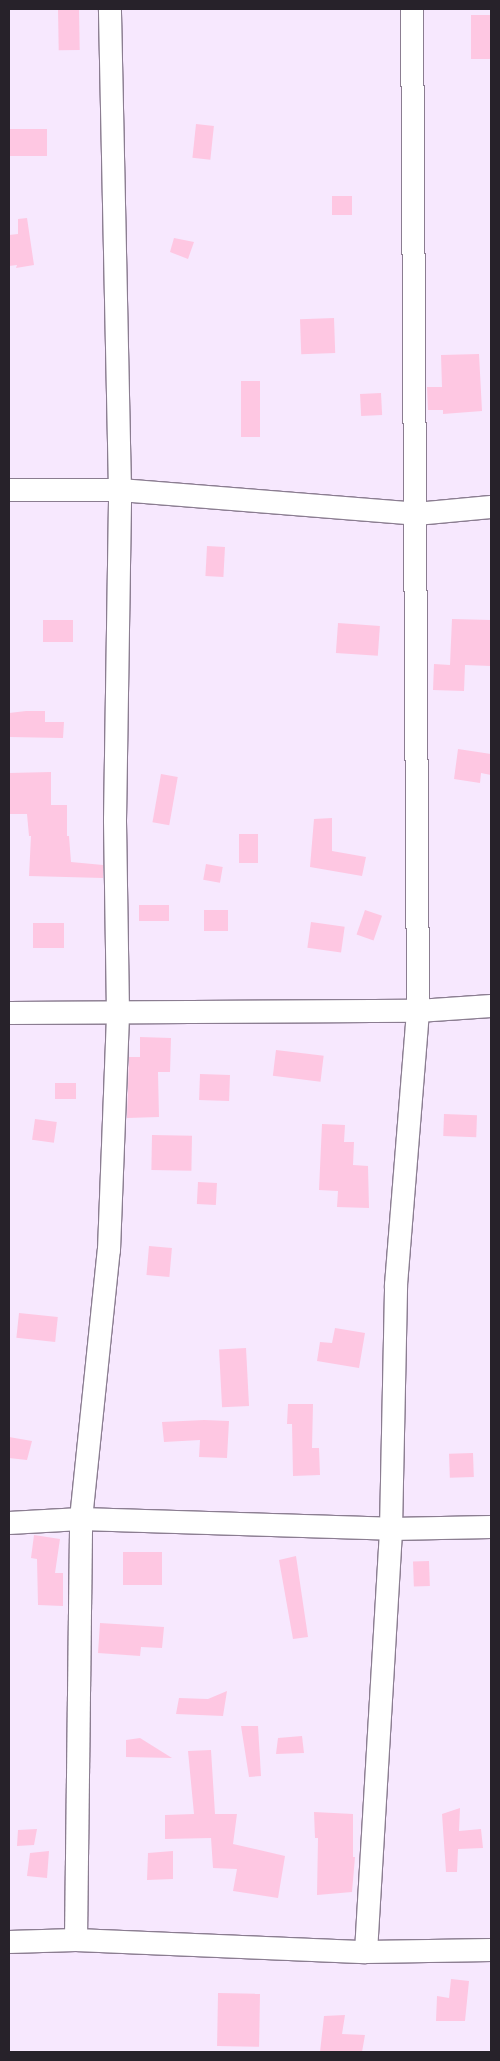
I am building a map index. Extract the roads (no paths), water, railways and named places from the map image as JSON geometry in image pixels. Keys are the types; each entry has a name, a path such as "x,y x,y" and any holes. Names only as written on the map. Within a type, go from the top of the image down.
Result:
{"street":[{"path":"76,1940 81,1519 109,1250 118,1013 115,820 120,490 110,9"},
{"path":"366,1952 391,1529 396,1294 418,1011 412,9"},
{"path":"9,490 120,490 416,514 491,507"},
{"path":"9,1013 418,1011 491,1006"},
{"path":"9,1523 81,1519 391,1529 491,1527"},
{"path":"9,1942 76,1940 366,1952 491,1950"}]}
